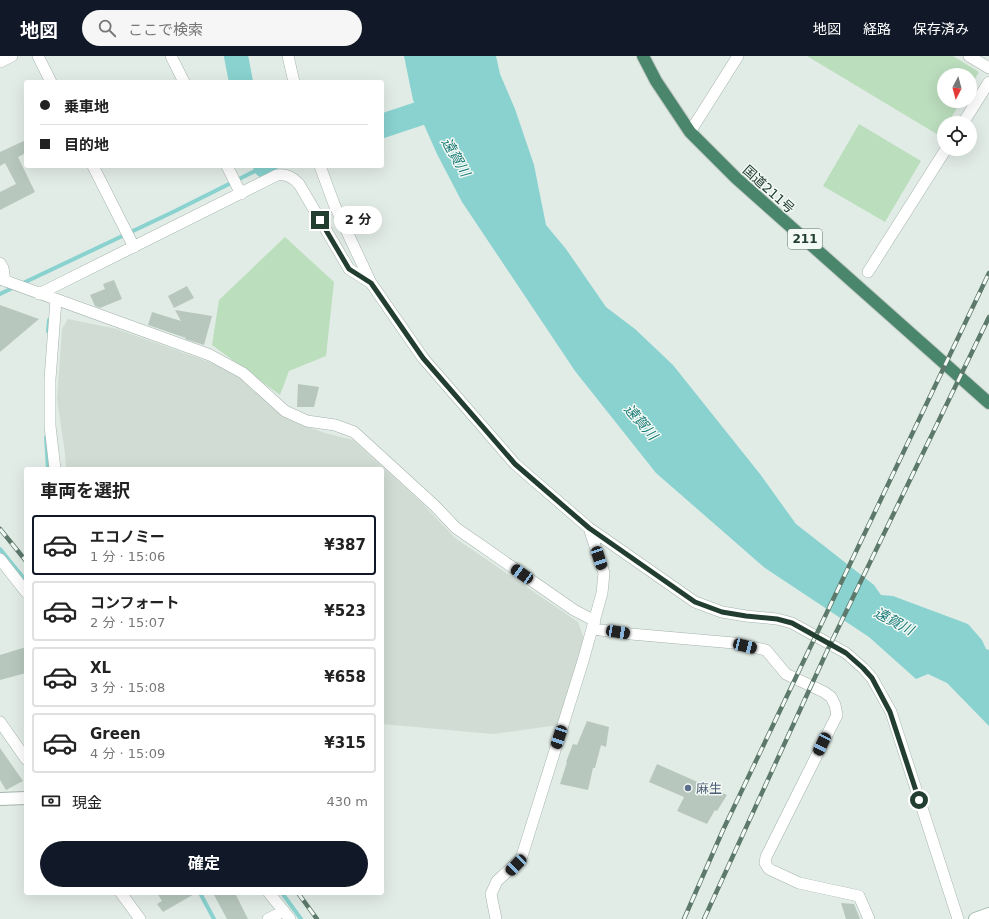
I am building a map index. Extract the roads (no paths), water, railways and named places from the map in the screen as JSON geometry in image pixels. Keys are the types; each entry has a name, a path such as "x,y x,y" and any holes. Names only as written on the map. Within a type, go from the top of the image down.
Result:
{"highway":[{"name":"国道211号","path":"643,56 656,81 690,132 736,178 989,403"}],"street":[{"path":"0,62 12,56"},
{"path":"38,56 50,80"},
{"path":"171,56 183,80"},
{"path":"288,56 294,80"},
{"path":"690,132 738,56"},
{"path":"969,56 989,68"},
{"path":"967,116 989,82"},
{"path":"868,272 942,156"},
{"path":"94,168 134,247"},
{"path":"228,168 241,194"},
{"path":"321,168 334,204 371,283 423,358 515,464 589,528 695,602 722,612 777,619 792,623 846,653 872,678 890,712 958,919"},
{"path":"39,294 277,176 283,175 292,177 299,184 349,269 371,283"},
{"path":"0,263 3,268 2,280 210,355 243,373 285,411 307,421 334,425 354,432 434,505 456,528 594,625 631,634 734,643 766,650 786,674 824,692 831,697 837,715 766,857 765,863 768,869 799,883 859,896 869,919"},
{"path":"55,467 50,426 50,379 56,300"},
{"path":"496,919 491,894 497,881 521,859 594,625 602,593 604,573 589,528"},
{"path":"0,559 24,589"},
{"path":"0,722 24,756"},
{"path":"0,799 24,798"},
{"path":"122,895 140,919"},
{"path":"268,919 287,915 272,895"},
{"path":"975,919 989,914"}],"water":[{"name":"遠賀川","path":"404,56 496,56 500,74 515,109 534,165 546,225 566,249 606,307 635,329 673,365 760,474 796,524 874,585 881,595 893,596 968,624 982,640 986,649 989,650 989,726 947,683 928,674 916,679 869,637 765,568 656,473 575,371 462,202 437,154 413,100"}],"waterway":[{"path":"236,56 241,80"},
{"path":"384,125 433,109"},
{"path":"0,294 173,212 261,168"},
{"path":"48,331 49,320"},
{"path":"46,437 48,467"},
{"path":"0,549 24,579"},
{"path":"201,895 214,919"},
{"path":"283,895 301,919"}],"railway":[{"path":"684,919 723,830 989,273"},
{"path":"704,919 828,649 989,317"},
{"path":"0,529 24,559"},
{"path":"299,895 317,919"}],"place":[{"name":"麻生","path":"688,788"}]}
